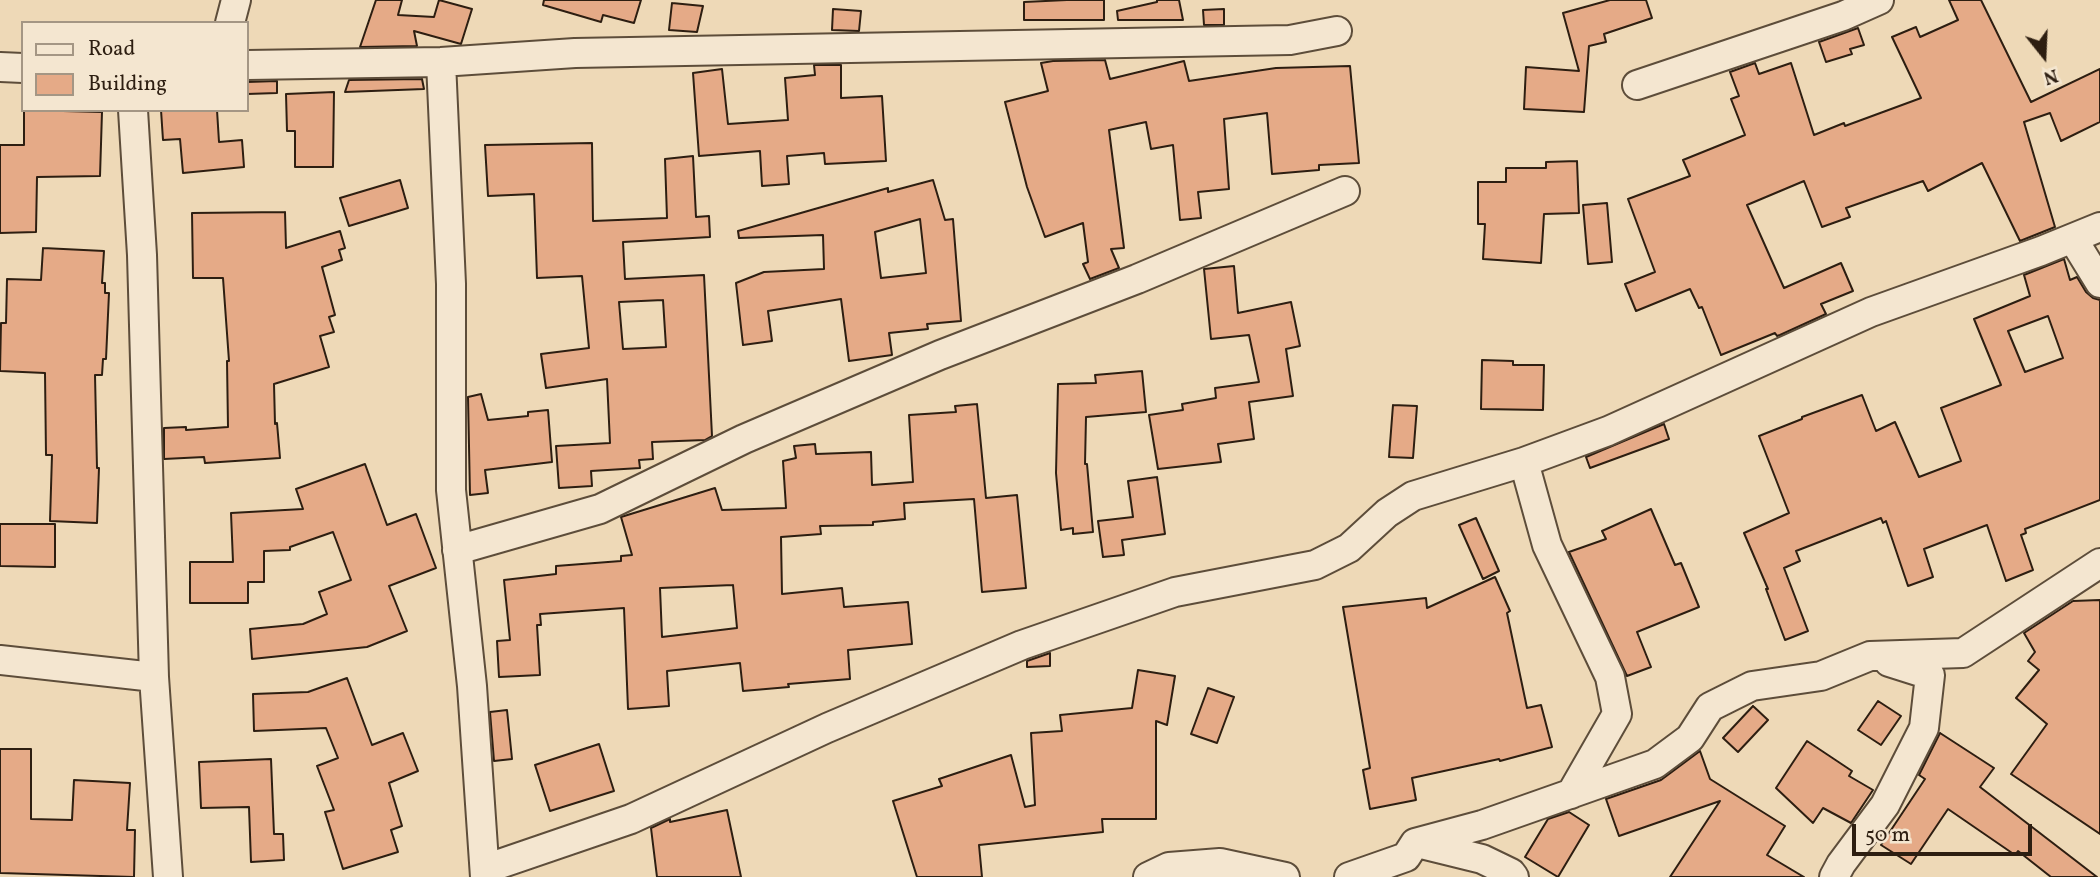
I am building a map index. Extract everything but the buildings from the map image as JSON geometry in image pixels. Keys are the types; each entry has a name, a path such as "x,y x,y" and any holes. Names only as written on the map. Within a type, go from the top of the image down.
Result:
{"street":[{"path":"231,21 236,0"},
{"path":"1636,85 1843,16 1879,0"},
{"path":"248,65 441,62 575,54 1290,40 1337,31"},
{"path":"441,62 451,284 451,490 472,686 485,873 631,819 827,728 1022,645 1175,592 1315,565 1349,548 1387,513 1413,496 1524,462 1608,431 1871,312 2100,227"},
{"path":"0,67 21,68"},
{"path":"133,112 142,255 154,677 168,877"},
{"path":"457,550 600,509 744,439 916,365 1137,279 1345,191"},
{"path":"2073,239 2100,283"},
{"path":"1524,462 1547,545 1610,677 1617,715 1571,794"},
{"path":"1834,877 1885,805 1924,728 1930,675 2100,562"},
{"path":"1349,877 1406,857 1415,843 1482,825 1655,764 1690,738 1710,707 1752,686 1821,676 1870,656 1963,653"},
{"path":"1870,656 1930,675"},
{"path":"0,660 154,677"},
{"path":"1415,843 1479,868 1511,873 1514,877"},
{"path":"1148,877 1169,867 1220,863 1285,877"}]}
